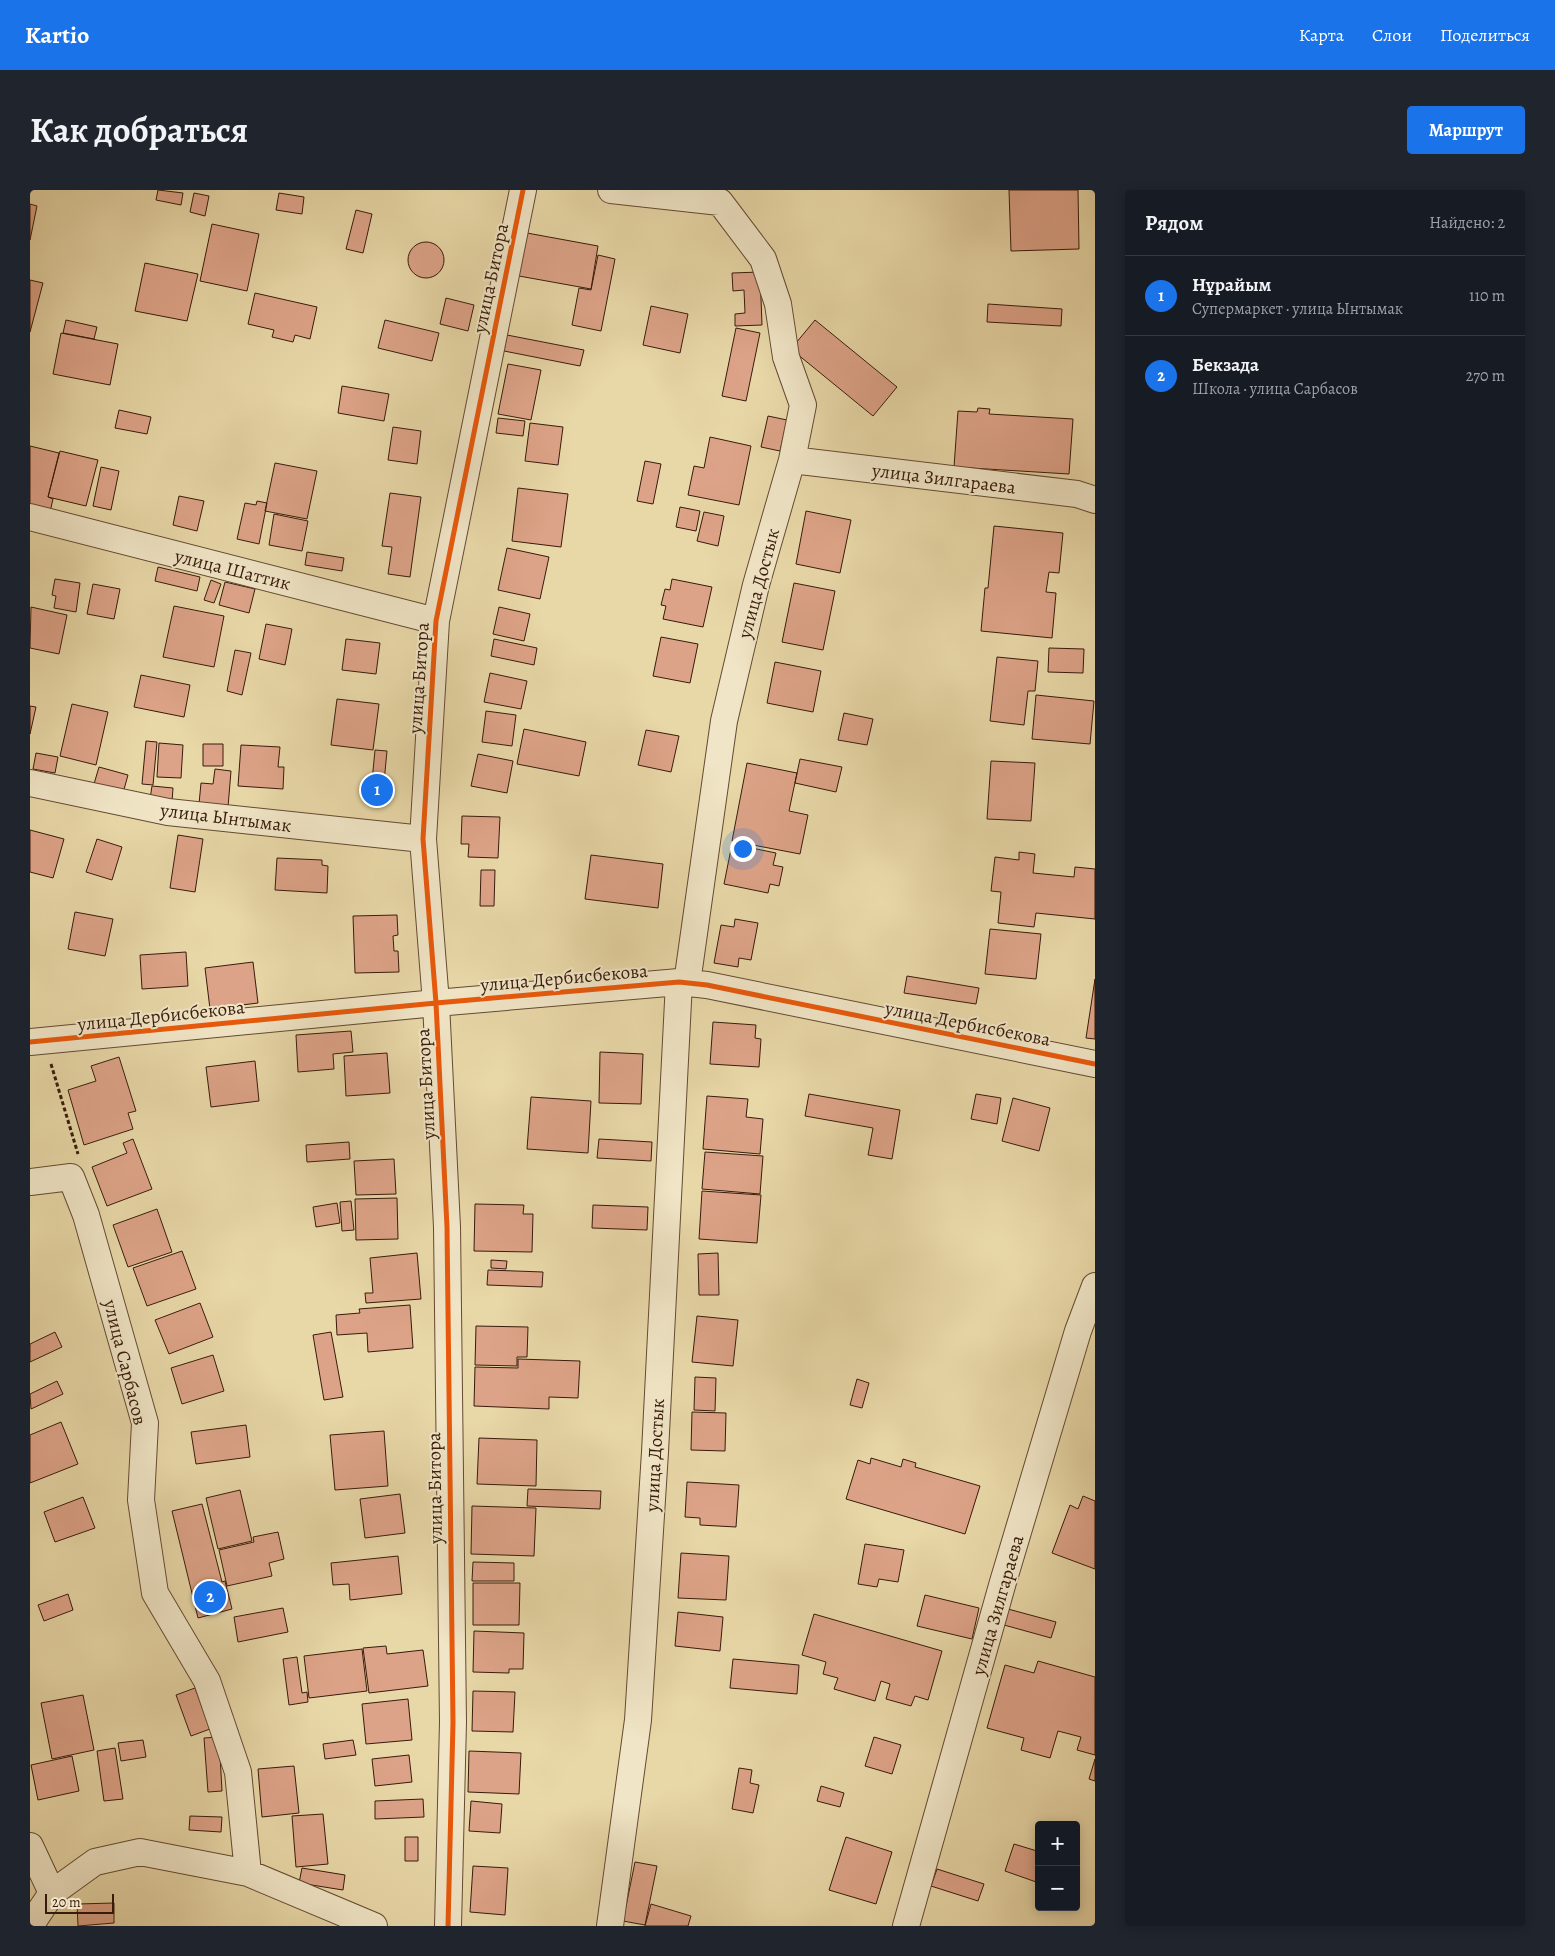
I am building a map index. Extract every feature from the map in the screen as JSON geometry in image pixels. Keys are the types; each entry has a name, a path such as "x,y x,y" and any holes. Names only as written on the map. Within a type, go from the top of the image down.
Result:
{"street":[{"name":"улица Битора","path":"448,1926 453,1722 446,1227 436,1003 423,839 436,621 523,190"},
{"name":"улица Достык","path":"610,1926 638,1720 683,982 724,721 756,585 792,460 803,405 786,357 778,304 762,259 720,202 611,190"},
{"name":"улица Зилгараева","path":"792,460 1077,494 1095,500"},
{"name":"улица Шаттик","path":"30,517 436,621"},
{"name":"улица Ынтымак","path":"30,783 168,812 423,839"},
{"name":"улица Дербисбекова","path":"37,1041 436,1003 683,982 717,987 1095,1064"},
{"path":"30,1182 71,1177"},
{"name":"улица Сарбасов","path":"71,1177 86,1215 145,1423 141,1500 155,1593 207,1681 238,1772 248,1873"},
{"name":"улица Зилгараева","path":"906,1926 1003,1582 1078,1331 1095,1286"},
{"path":"30,1846 52,1893"},
{"path":"30,1926 52,1893 95,1862 140,1852 248,1873 374,1926"}],"path":[{"path":"37,1041 82,1166 71,1177"}],"building":[{"path":"158,190 183,193 181,205 156,200"},
{"path":"1009,190 1078,190 1079,249 1011,251"},
{"path":"194,193 209,196 205,216 190,212"},
{"path":"279,193 304,197 302,214 276,210"},
{"path":"30,204 37,206 30,240"},
{"path":"356,210 372,214 363,253 346,249"},
{"path":"212,224 259,234 247,291 200,281"},
{"path":"527,233 598,246 591,289 519,276"},
{"path":"426,242 439,247 444,260 439,273 426,278 413,273 408,260 413,247"},
{"path":"598,255 615,259 601,331 572,325 579,288 591,290"},
{"path":"145,263 198,274 187,321 135,311"},
{"path":"760,272 762,325 735,326 735,314 745,313 744,290 733,291 732,273"},
{"path":"30,280 43,283 30,332"},
{"path":"255,293 317,307 310,339 295,335 293,342 272,337 274,330 248,324"},
{"path":"446,298 474,305 468,331 440,324"},
{"path":"988,304 1062,309 1061,326 987,322"},
{"path":"651,306 688,314 680,353 643,345"},
{"path":"66,320 97,327 94,339 63,333"},
{"path":"385,320 439,333 432,361 378,348"},
{"path":"815,320 897,387 873,416 791,349"},
{"path":"736,328 760,333 746,401 722,396"},
{"path":"61,333 118,344 110,385 53,374"},
{"path":"507,335 584,350 580,366 504,351"},
{"path":"508,364 541,370 531,420 498,414"},
{"path":"342,386 389,394 384,421 338,413"},
{"path":"978,408 990,409 989,414 1073,419 1069,474 954,467 958,411 977,412"},
{"path":"119,410 151,417 147,434 115,428"},
{"path":"768,416 787,420 780,451 761,447"},
{"path":"498,418 525,421 523,436 496,433"},
{"path":"530,423 563,427 558,465 525,461"},
{"path":"393,427 421,431 417,464 388,460"},
{"path":"710,437 751,446 739,505 688,495 694,466 704,468"},
{"path":"30,446 59,453 48,497 53,499 50,512 30,507"},
{"path":"60,451 98,460 86,506 48,497"},
{"path":"645,461 661,464 653,504 637,501"},
{"path":"275,463 317,471 307,519 265,511"},
{"path":"101,467 119,471 111,510 93,506"},
{"path":"518,488 568,494 561,547 512,541"},
{"path":"390,493 421,497 410,577 388,574 392,547 382,546"},
{"path":"179,496 204,501 197,531 173,525"},
{"path":"257,501 267,503 259,544 237,539 245,503 256,505"},
{"path":"680,507 700,511 696,531 676,527"},
{"path":"806,511 851,520 840,573 796,564"},
{"path":"704,512 724,516 718,546 697,541"},
{"path":"274,514 308,521 302,551 269,545"},
{"path":"994,526 1063,533 1059,573 1049,572 1046,592 1056,593 1052,638 981,631 985,588 988,588"},
{"path":"507,548 549,557 540,599 498,590"},
{"path":"307,552 344,558 342,571 305,565"},
{"path":"158,567 200,577 197,591 155,581"},
{"path":"55,579 80,583 76,612 54,608 56,596 52,595"},
{"path":"672,579 712,587 703,627 663,619 666,606 661,605 665,589 670,590"},
{"path":"211,580 221,584 214,603 204,600"},
{"path":"225,582 255,589 249,613 219,605"},
{"path":"794,583 835,591 823,650 782,642"},
{"path":"93,584 120,589 114,619 87,614"},
{"path":"174,606 224,616 214,667 163,657"},
{"path":"31,607 67,615 59,654 30,648"},
{"path":"499,607 530,614 524,641 493,634"},
{"path":"266,624 292,629 285,665 259,659"},
{"path":"661,637 698,644 690,683 653,676"},
{"path":"346,639 380,643 376,674 342,670"},
{"path":"494,639 537,648 534,665 491,656"},
{"path":"1049,648 1084,649 1083,673 1048,672"},
{"path":"235,650 251,653 242,695 227,691"},
{"path":"997,657 1038,661 1035,691 1028,691 1024,725 990,721"},
{"path":"775,662 821,671 813,712 767,703"},
{"path":"490,673 527,681 521,709 484,702"},
{"path":"141,675 190,685 184,717 134,707"},
{"path":"1036,695 1094,701 1090,744 1032,739"},
{"path":"337,699 379,704 373,750 331,745"},
{"path":"72,704 108,712 96,765 60,756"},
{"path":"30,706 36,707 30,734"},
{"path":"486,711 516,715 512,746 482,742"},
{"path":"844,713 873,719 867,745 838,740"},
{"path":"524,729 586,742 579,776 517,764"},
{"path":"646,730 679,736 671,772 638,765"},
{"path":"146,741 157,742 153,785 142,784"},
{"path":"159,743 183,745 181,778 157,777"},
{"path":"203,744 223,744 223,766 203,766"},
{"path":"241,745 280,747 278,767 284,767 283,789 238,786"},
{"path":"375,750 387,751 382,803 370,802"},
{"path":"36,753 58,757 55,773 33,769"},
{"path":"478,754 513,761 507,793 471,786"},
{"path":"800,759 842,767 836,792 795,783"},
{"path":"991,761 1035,763 1031,821 987,819"},
{"path":"747,763 797,773 789,811 808,815 800,854 732,841"},
{"path":"99,767 128,775 123,793 94,784"},
{"path":"215,769 231,771 228,807 199,804 201,783 213,784"},
{"path":"152,786 173,788 172,802 150,799"},
{"path":"462,816 500,817 498,858 468,857 469,844 461,844"},
{"path":"30,830 64,839 53,878 30,872"},
{"path":"178,835 203,839 195,892 170,888"},
{"path":"97,839 122,847 112,880 86,872"},
{"path":"732,844 776,853 773,865 783,867 779,886 770,884 768,893 724,884"},
{"path":"1019,852 1035,854 1033,873 1074,877 1075,867 1095,869 1095,919 1036,913 1034,927 998,923 1001,892 991,891 995,857 1019,860"},
{"path":"591,855 663,864 658,908 585,899"},
{"path":"277,858 322,860 322,865 328,866 327,893 275,890"},
{"path":"481,870 495,870 494,906 480,906"},
{"path":"75,912 113,919 105,956 68,949"},
{"path":"397,915 398,935 393,936 394,951 398,951 399,972 355,973 353,916"},
{"path":"735,919 758,923 751,960 739,958 738,967 714,963 721,925 734,927"},
{"path":"990,929 1041,934 1036,979 985,974"},
{"path":"186,952 188,986 142,989 140,955"},
{"path":"253,962 258,1003 210,1009 205,968"},
{"path":"907,976 979,988 976,1004 904,993"},
{"path":"1095,979 1095,1039 1086,1038"},
{"path":"713,1022 756,1025 755,1038 761,1039 759,1067 710,1064"},
{"path":"351,1031 353,1052 333,1054 334,1069 298,1072 296,1035"},
{"path":"600,1052 643,1054 641,1104 599,1103"},
{"path":"387,1053 390,1093 346,1096 344,1056"},
{"path":"119,1057 136,1111 128,1113 133,1129 84,1145 68,1090 96,1081 91,1066"},
{"path":"255,1061 259,1101 211,1107 206,1067"},
{"path":"809,1094 900,1110 892,1159 868,1155 873,1128 805,1116"},
{"path":"976,1094 1001,1098 997,1124 971,1119"},
{"path":"707,1096 748,1099 746,1117 763,1119 760,1154 703,1149"},
{"path":"531,1097 591,1101 588,1153 527,1149"},
{"path":"1013,1098 1050,1108 1039,1151 1002,1141"},
{"path":"133,1139 152,1189 107,1206 92,1167 127,1153 123,1143"},
{"path":"599,1139 652,1142 651,1161 597,1158"},
{"path":"349,1142 350,1159 307,1162 306,1145"},
{"path":"705,1152 763,1156 760,1194 702,1189"},
{"path":"394,1159 396,1194 356,1195 354,1161"},
{"path":"702,1191 761,1195 757,1243 699,1239"},
{"path":"397,1198 398,1239 356,1240 355,1199"},
{"path":"351,1201 354,1230 342,1231 340,1202"},
{"path":"337,1203 340,1223 316,1227 313,1207"},
{"path":"475,1204 524,1205 523,1214 533,1214 532,1252 474,1251"},
{"path":"593,1205 648,1207 647,1230 592,1228"},
{"path":"157,1209 172,1252 128,1267 113,1225"},
{"path":"182,1251 196,1289 147,1306 133,1268"},
{"path":"417,1253 421,1299 366,1303 365,1293 373,1293 370,1258"},
{"path":"718,1253 719,1295 699,1295 698,1254"},
{"path":"491,1260 507,1261 506,1269 491,1268"},
{"path":"488,1270 543,1272 542,1287 487,1285"},
{"path":"200,1303 213,1337 169,1354 155,1320"},
{"path":"410,1305 413,1348 368,1352 367,1333 337,1335 336,1315 360,1313 359,1309"},
{"path":"697,1316 738,1320 733,1366 692,1362"},
{"path":"476,1326 528,1327 527,1357 517,1357 517,1366 475,1365"},
{"path":"55,1332 62,1347 30,1362 30,1344"},
{"path":"331,1332 343,1397 324,1400 313,1335"},
{"path":"213,1355 224,1391 182,1404 171,1368"},
{"path":"518,1359 580,1361 578,1398 549,1397 549,1409 474,1406 475,1367 518,1368"},
{"path":"695,1377 716,1378 715,1411 694,1410"},
{"path":"857,1379 869,1383 862,1408 850,1405"},
{"path":"57,1381 63,1394 31,1409 30,1394"},
{"path":"692,1412 726,1413 725,1451 691,1450"},
{"path":"61,1422 78,1464 30,1483 30,1435"},
{"path":"246,1425 250,1457 196,1464 191,1432"},
{"path":"384,1431 388,1486 335,1490 330,1435"},
{"path":"479,1438 537,1440 536,1486 477,1484"},
{"path":"871,1458 901,1467 903,1459 916,1463 915,1467 980,1486 965,1534 846,1499 858,1460 870,1464"},
{"path":"687,1482 739,1485 736,1527 700,1525 700,1518 685,1517"},
{"path":"528,1489 601,1491 600,1509 527,1506"},
{"path":"240,1490 252,1541 218,1549 206,1498"},
{"path":"400,1494 405,1533 365,1538 360,1499"},
{"path":"1083,1496 1095,1501 1095,1569 1052,1553 1070,1505 1078,1509"},
{"path":"83,1497 95,1528 55,1542 44,1512"},
{"path":"202,1504 222,1582 225,1581 232,1609 198,1618 172,1511"},
{"path":"472,1506 536,1508 534,1556 471,1554"},
{"path":"278,1532 284,1559 269,1563 272,1576 227,1586 219,1550 254,1542 253,1537"},
{"path":"865,1544 904,1550 898,1582 879,1579 877,1587 858,1584"},
{"path":"681,1553 729,1556 726,1600 678,1598"},
{"path":"398,1556 402,1594 350,1600 349,1584 333,1585 331,1563"},
{"path":"473,1562 514,1563 514,1581 472,1581"},
{"path":"473,1583 520,1583 519,1625 473,1625"},
{"path":"68,1594 73,1610 44,1621 38,1605"},
{"path":"925,1595 979,1608 972,1639 917,1626"},
{"path":"283,1608 288,1632 238,1642 234,1617"},
{"path":"1008,1609 1056,1622 1051,1638 1004,1625"},
{"path":"678,1612 723,1617 720,1651 675,1646"},
{"path":"814,1614 942,1651 928,1700 915,1696 911,1706 886,1699 890,1684 881,1681 875,1701 834,1689 838,1678 823,1674 826,1662 802,1655"},
{"path":"474,1631 524,1633 523,1669 509,1669 509,1673 473,1672"},
{"path":"386,1646 387,1654 423,1650 428,1686 369,1693 363,1648"},
{"path":"362,1649 367,1691 309,1698 304,1656"},
{"path":"297,1657 302,1693 307,1692 308,1702 289,1705 283,1659"},
{"path":"733,1659 799,1665 797,1694 730,1688"},
{"path":"1038,1661 1095,1677 1095,1755 1077,1750 1081,1737 1058,1731 1050,1758 1021,1750 1024,1738 987,1728 1005,1665 1034,1673"},
{"path":"195,1688 210,1729 191,1736 176,1695"},
{"path":"473,1691 515,1692 513,1732 472,1731"},
{"path":"83,1695 94,1750 52,1759 41,1703"},
{"path":"408,1699 412,1740 366,1744 362,1704"},
{"path":"219,1737 222,1791 208,1792 204,1738"},
{"path":"874,1737 901,1745 892,1774 865,1766"},
{"path":"143,1740 146,1757 121,1761 118,1743"},
{"path":"353,1740 356,1755 325,1759 323,1744"},
{"path":"115,1748 123,1799 104,1801 97,1751"},
{"path":"469,1751 521,1753 519,1794 468,1792"},
{"path":"409,1755 412,1782 375,1786 372,1759"},
{"path":"72,1756 79,1791 38,1800 31,1765"},
{"path":"1095,1759 1095,1781 1089,1779"},
{"path":"294,1766 299,1813 262,1817 258,1769"},
{"path":"739,1768 752,1770 750,1783 759,1785 753,1813 732,1809"},
{"path":"821,1786 844,1793 840,1807 817,1801"},
{"path":"423,1799 424,1817 375,1819 375,1801"},
{"path":"471,1801 502,1804 500,1833 469,1831"},
{"path":"323,1814 328,1864 296,1867 292,1816"},
{"path":"190,1816 222,1817 221,1832 189,1830"},
{"path":"405,1837 418,1837 418,1861 405,1861"},
{"path":"846,1837 892,1852 876,1904 829,1890"},
{"path":"1014,1844 1035,1850 1035,1882 1005,1871"},
{"path":"635,1862 657,1866 645,1925 623,1921"},
{"path":"473,1866 508,1868 505,1915 470,1912"},
{"path":"302,1868 345,1875 343,1890 299,1883"},
{"path":"937,1869 984,1884 978,1901 931,1886"},
{"path":"114,1903 114,1923 78,1926 77,1904"},
{"path":"651,1904 691,1916 688,1926 645,1926"}],"cycle path":[{"path":"448,1926 453,1722 447,1227 436,1003 423,839 436,621 523,190"},
{"path":"30,1042 679,982 707,985 1095,1064"}],"place":[{"name":"Нұрайым","path":"377,790"},
{"name":"Бекзада","path":"210,1597"}]}
